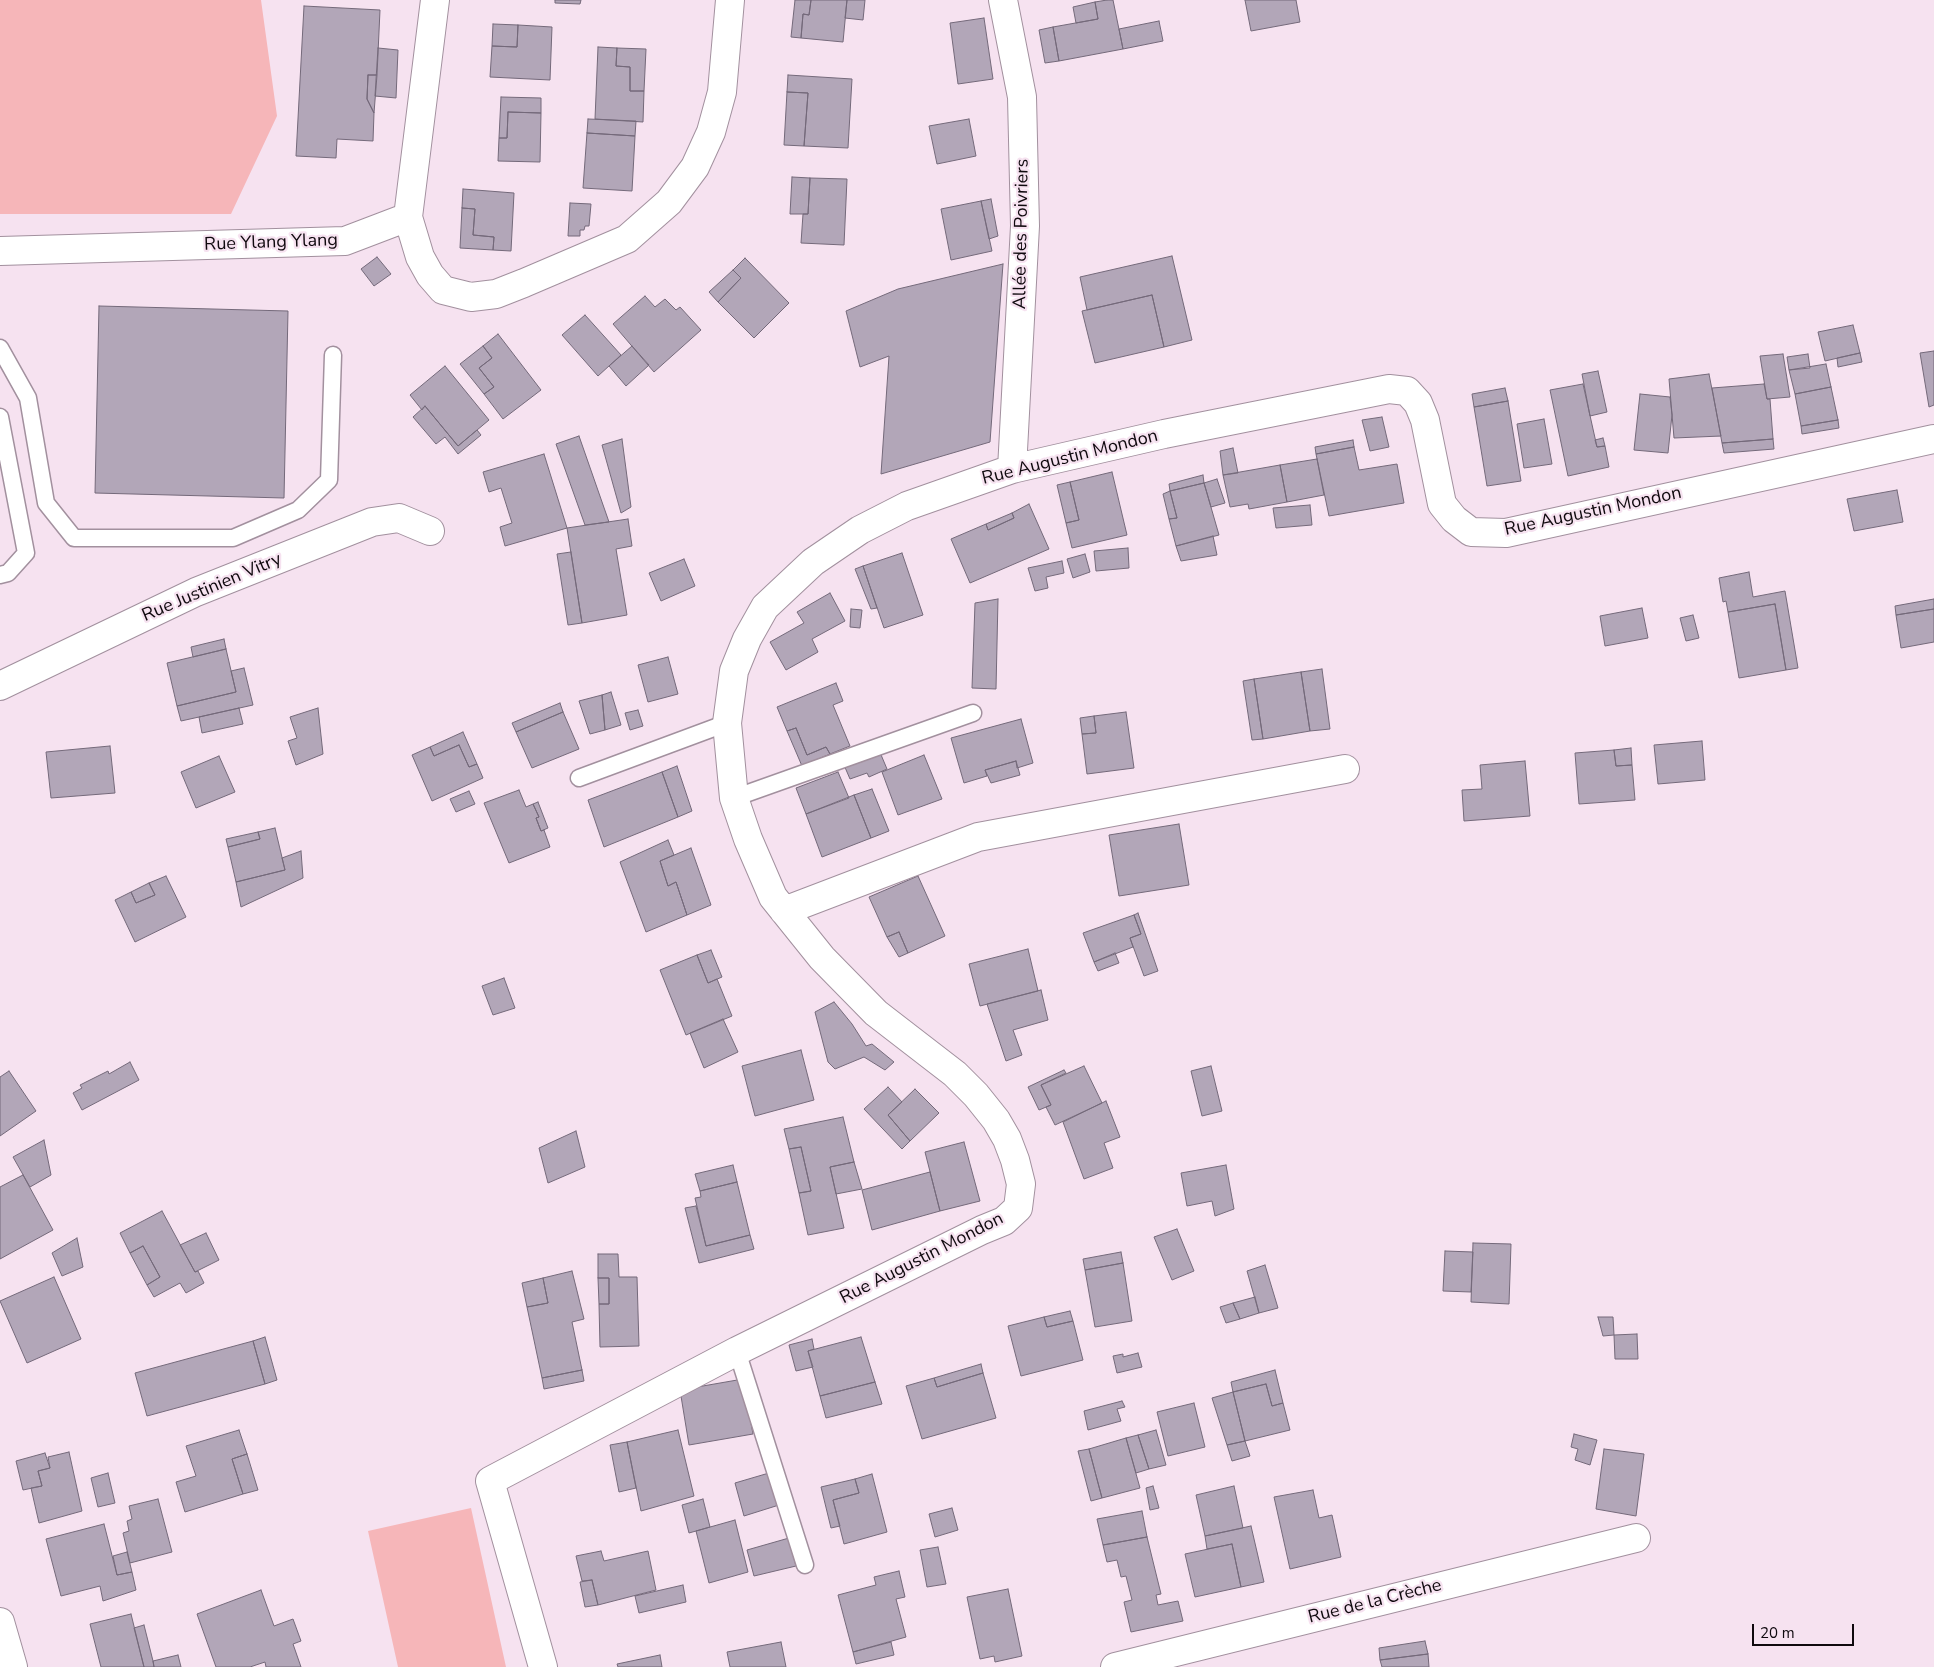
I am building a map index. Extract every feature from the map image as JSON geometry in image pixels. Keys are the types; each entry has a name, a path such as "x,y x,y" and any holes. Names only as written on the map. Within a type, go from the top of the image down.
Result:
{"street":[{"path":"435,0 408,217 420,257 430,275 443,290 471,297 503,291 627,239 669,202 695,167 711,132 722,92 730,0"},
{"name":"Allée des Poivriers","path":"1003,0 1022,96 1025,216 1012,469"},
{"name":"Rue Ylang Ylang","path":"0,251 345,242 408,217"},
{"name":"Rue Augustin Mondon","path":"544,1667 490,1481 737,1351 982,1230 1004,1221 1018,1208 1021,1184 1015,1160 1007,1139 996,1120 976,1095 955,1074 876,1013 822,958 773,898 748,839 734,798 727,723 734,671 747,639 765,607 813,562 860,530 907,506 1012,469 1164,434 1389,389 1407,391 1418,403 1425,420 1442,504 1454,518 1471,532 1506,533 1934,439"},
{"name":"Rue Justinien Vitry","path":"0,686 196,592 372,522 399,518 430,531"},
{"path":"784,911 978,837 1345,769"},
{"name":"Rue de la Crèche","path":"1115,1667 1189,1658 1636,1538"},
{"path":"0,1622 12,1667"}],"lane":[{"path":"0,348 28,398 46,502 74,538 233,538 298,510 329,480 333,355"},
{"path":"0,417 26,553 8,573 0,575"},
{"path":"734,798 973,713"},
{"path":"579,778 727,723"},
{"path":"737,1351 805,1565"}],"shaded area":[{"path":"0,0 261,0 277,116 231,214 0,214"},
{"path":"471,1508 506,1667 398,1667 368,1531"}],"building":[{"path":"555,0 581,0 580,4 555,3"},
{"path":"795,0 811,0 809,15 803,14 801,38 791,37"},
{"path":"811,0 847,0 843,42 801,38 803,14 809,15"},
{"path":"847,0 865,0 863,20 845,18"},
{"path":"1113,0 1123,49 1059,61 1053,27 1098,19 1095,2"},
{"path":"1245,0 1296,0 1300,22 1251,31"},
{"path":"1095,2 1098,19 1076,23 1073,7"},
{"path":"304,6 380,10 377,75 368,75 367,99 374,113 373,141 337,139 336,158 296,156"},
{"path":"984,18 993,79 958,84 950,23"},
{"path":"1159,21 1163,41 1123,49 1119,29"},
{"path":"493,24 518,25 517,47 492,46"},
{"path":"518,25 552,27 550,80 490,77 492,46 517,47"},
{"path":"1053,27 1059,61 1045,63 1039,30"},
{"path":"598,47 617,48 616,66 630,67 630,91 644,91 643,122 595,119"},
{"path":"378,48 398,50 396,98 375,96"},
{"path":"617,48 646,49 644,91 630,91 630,67 616,66"},
{"path":"368,75 377,75 374,113 367,99"},
{"path":"788,75 852,79 848,148 804,146 808,93 787,92"},
{"path":"787,92 808,93 804,146 784,145"},
{"path":"501,97 541,98 541,113 508,112 507,138 499,138"},
{"path":"508,112 541,113 540,162 498,161 499,138 507,138"},
{"path":"588,119 636,121 635,136 587,133"},
{"path":"969,119 976,156 937,164 929,126"},
{"path":"587,133 635,136 632,191 583,188"},
{"path":"792,177 810,178 808,214 790,214"},
{"path":"810,178 847,179 844,245 801,243 803,214 808,214"},
{"path":"463,189 514,193 511,251 493,250 494,237 473,235 475,209 462,208"},
{"path":"991,199 998,236 989,239 981,201"},
{"path":"981,201 992,251 951,260 941,209"},
{"path":"570,203 591,204 589,226 585,226 584,230 580,230 580,236 568,236"},
{"path":"462,208 475,209 473,235 494,237 493,250 460,248"},
{"path":"1172,256 1192,340 1164,347 1152,295 1087,310 1080,277"},
{"path":"377,257 391,274 374,286 361,269"},
{"path":"745,258 789,303 754,338 718,302 741,278 733,270"},
{"path":"1003,264 990,442 881,474 889,356 860,367 846,311 898,289"},
{"path":"733,270 741,278 718,302 709,292"},
{"path":"1152,295 1164,347 1095,363 1082,311"},
{"path":"645,296 655,307 665,299 676,310 680,307 701,330 654,372 613,324"},
{"path":"99,306 288,311 284,498 95,493"},
{"path":"585,315 621,355 598,376 562,335"},
{"path":"1853,325 1860,353 1825,361 1818,332"},
{"path":"498,334 541,390 503,419 484,394 494,387 479,368 492,358 483,346"},
{"path":"483,346 492,358 479,368 494,387 484,394 460,364"},
{"path":"632,346 649,365 626,386 609,366"},
{"path":"1934,351 1934,405 1929,407 1920,353"},
{"path":"1860,353 1862,362 1838,367 1837,358"},
{"path":"1783,354 1790,397 1767,399 1760,356"},
{"path":"1808,354 1810,368 1789,370 1787,357"},
{"path":"1826,364 1831,387 1795,394 1789,370"},
{"path":"445,366 489,420 458,446 425,406 422,410 410,395"},
{"path":"1598,371 1607,412 1590,416 1582,374"},
{"path":"1709,374 1721,436 1674,438 1669,379"},
{"path":"1583,384 1597,447 1605,446 1609,467 1568,476 1550,390"},
{"path":"1764,384 1767,399 1770,399 1773,439 1722,443 1712,388"},
{"path":"1831,387 1838,420 1801,426 1795,394"},
{"path":"1505,388 1508,401 1474,407 1472,394"},
{"path":"1640,394 1670,397 1672,415 1668,453 1634,450"},
{"path":"1508,401 1521,481 1487,486 1474,407"},
{"path":"425,406 458,446 477,430 481,435 458,454 445,437 436,444 413,417"},
{"path":"1382,417 1389,447 1370,451 1362,420"},
{"path":"1544,419 1552,464 1524,468 1517,424"},
{"path":"1838,420 1839,428 1802,434 1801,426"},
{"path":"579,436 609,522 585,525 556,444"},
{"path":"1603,438 1605,446 1597,447 1595,440"},
{"path":"622,439 631,507 621,513 602,445"},
{"path":"1773,439 1774,449 1724,453 1722,443"},
{"path":"1353,440 1354,447 1316,454 1315,447"},
{"path":"1354,447 1359,470 1397,464 1404,503 1329,516 1316,454"},
{"path":"1233,448 1238,473 1223,475 1220,451"},
{"path":"544,454 567,528 505,546 500,527 512,523 501,488 489,492 483,472"},
{"path":"1317,459 1324,495 1287,502 1280,465"},
{"path":"1280,465 1287,502 1249,509 1248,504 1230,507 1223,475"},
{"path":"1112,472 1127,535 1072,548 1066,523 1079,520 1070,482"},
{"path":"1203,475 1204,483 1170,491 1169,484"},
{"path":"1217,479 1225,503 1211,507 1204,483"},
{"path":"1070,482 1079,520 1066,523 1057,485"},
{"path":"1204,483 1219,535 1176,546 1169,519 1177,518 1170,491"},
{"path":"1897,490 1903,522 1854,531 1847,499"},
{"path":"1170,491 1177,518 1169,519 1163,494"},
{"path":"1029,504 1049,549 970,583 951,539 986,524 988,530 1014,518 1012,513"},
{"path":"1310,505 1312,525 1276,528 1273,508"},
{"path":"1012,513 1014,518 988,530 986,524"},
{"path":"628,519 632,546 616,549 627,615 582,623 567,528"},
{"path":"1213,536 1217,555 1181,561 1176,546"},
{"path":"1128,548 1129,568 1096,571 1094,551"},
{"path":"571,552 582,623 568,625 557,554"},
{"path":"902,553 923,615 884,628 863,566"},
{"path":"1085,554 1090,572 1073,578 1067,559"},
{"path":"684,559 695,586 661,601 649,573"},
{"path":"1062,561 1064,573 1046,577 1048,588 1035,591 1028,568"},
{"path":"863,566 877,608 871,609 855,569"},
{"path":"1749,572 1753,597 1785,591 1798,668 1786,670 1775,604 1728,612 1726,601 1723,602 1719,578"},
{"path":"830,593 845,621 812,639 818,652 786,670 770,642 804,623 797,612"},
{"path":"998,599 996,689 972,688 975,603"},
{"path":"1934,599 1934,609 1896,615 1895,606"},
{"path":"1775,604 1786,670 1739,678 1728,612"},
{"path":"1642,608 1648,638 1605,646 1600,616"},
{"path":"851,609 862,610 860,628 850,627"},
{"path":"1934,609 1934,642 1901,648 1896,615"},
{"path":"1693,615 1699,638 1686,641 1680,618"},
{"path":"224,639 226,649 193,657 191,647"},
{"path":"226,649 236,692 177,706 167,663"},
{"path":"668,657 678,694 648,702 638,665"},
{"path":"244,668 253,705 181,721 177,706 236,692 231,671"},
{"path":"1322,669 1330,729 1310,731 1301,672"},
{"path":"1301,672 1310,731 1263,739 1254,679"},
{"path":"1254,679 1263,739 1252,740 1243,681"},
{"path":"836,683 843,701 833,705 850,746 830,754 826,747 807,755 796,728 787,731 777,707"},
{"path":"611,692 621,725 605,730 602,695"},
{"path":"602,695 605,730 590,734 579,701"},
{"path":"560,703 563,712 516,732 512,723"},
{"path":"239,708 243,724 202,733 199,717"},
{"path":"318,708 323,754 296,765 288,741 297,738 290,717"},
{"path":"638,710 643,726 630,730 625,713"},
{"path":"563,712 579,749 532,768 516,732"},
{"path":"1126,712 1134,768 1087,774 1082,734 1096,733 1094,716"},
{"path":"1094,716 1096,733 1082,734 1080,718"},
{"path":"1021,719 1033,763 1017,768 1016,761 985,770 987,776 964,783 951,738"},
{"path":"796,728 807,755 826,747 830,754 802,766 787,731"},
{"path":"463,732 477,764 469,767 459,745 434,756 430,747"},
{"path":"1702,741 1705,780 1658,784 1654,745"},
{"path":"459,745 469,767 477,764 483,778 432,801 412,755 430,747 434,756"},
{"path":"110,746 115,793 51,798 46,752"},
{"path":"1631,748 1632,765 1616,766 1614,750"},
{"path":"879,750 887,769 869,777 867,773 850,779 844,765"},
{"path":"1614,750 1616,766 1632,765 1635,800 1579,804 1575,753"},
{"path":"924,755 942,799 898,815 882,772"},
{"path":"219,756 235,792 196,808 181,772"},
{"path":"1016,761 1020,775 991,783 985,770"},
{"path":"1525,761 1530,816 1464,821 1462,790 1482,789 1480,765"},
{"path":"677,766 692,811 678,817 662,772"},
{"path":"662,772 678,817 604,847 588,800"},
{"path":"838,772 849,798 806,814 796,788"},
{"path":"872,789 889,831 871,838 854,795"},
{"path":"519,790 526,807 533,804 539,817 536,818 541,831 544,830 550,847 509,863 484,803"},
{"path":"469,791 475,804 456,812 450,799"},
{"path":"854,795 871,838 822,857 806,814"},
{"path":"538,802 548,828 541,831 536,818 539,817 533,804"},
{"path":"1179,824 1189,885 1119,896 1109,835"},
{"path":"275,828 285,870 236,882 228,847 260,839 258,832"},
{"path":"258,832 260,839 228,847 226,839"},
{"path":"668,840 674,855 660,861 668,886 676,882 687,915 646,932 620,862"},
{"path":"691,848 711,905 687,915 676,882 668,886 660,861"},
{"path":"301,851 303,878 241,907 236,882 285,870 282,858"},
{"path":"166,876 186,917 135,942 115,900 131,892 136,903 155,895 149,883"},
{"path":"918,876 945,936 908,953 899,932 887,937 869,897"},
{"path":"149,883 155,895 136,903 131,892"},
{"path":"1138,913 1158,971 1144,976 1130,938 1141,934 1134,915"},
{"path":"1134,915 1141,934 1130,938 1133,947 1094,962 1083,933"},
{"path":"899,932 908,953 899,957 887,937"},
{"path":"1028,949 1038,991 980,1006 969,964"},
{"path":"711,950 722,977 708,983 697,955"},
{"path":"1115,953 1119,963 1098,971 1094,962"},
{"path":"697,955 708,983 717,979 732,1016 686,1035 660,970"},
{"path":"504,978 515,1008 493,1015 482,986"},
{"path":"1041,990 1048,1020 1013,1030 1022,1055 1006,1061 987,1004"},
{"path":"834,1002 852,1024 866,1046 872,1044 894,1062 885,1070 864,1057 835,1069 828,1062 815,1012"},
{"path":"723,1019 738,1052 704,1068 690,1033"},
{"path":"801,1050 814,1100 755,1116 742,1066"},
{"path":"130,1062 139,1080 82,1110 73,1093 82,1088 80,1085 108,1071 109,1074"},
{"path":"1084,1066 1102,1103 1055,1125 1046,1107 1051,1105 1041,1085"},
{"path":"1211,1066 1222,1111 1202,1116 1191,1071"},
{"path":"1064,1070 1066,1073 1041,1085 1051,1105 1039,1110 1028,1087"},
{"path":"9,1071 36,1111 0,1136 0,1077"},
{"path":"888,1087 902,1102 888,1115 910,1141 902,1149 864,1109"},
{"path":"915,1089 939,1113 910,1141 888,1115"},
{"path":"1106,1101 1120,1137 1104,1143 1113,1168 1084,1179 1063,1122"},
{"path":"843,1117 854,1162 830,1167 844,1228 808,1235 799,1193 811,1191 801,1147 789,1149 784,1129"},
{"path":"576,1131 585,1167 548,1183 539,1148"},
{"path":"44,1140 51,1175 30,1187 13,1157"},
{"path":"964,1142 980,1201 940,1211 925,1152"},
{"path":"801,1147 811,1191 799,1193 789,1149"},
{"path":"854,1162 862,1189 836,1194 830,1167"},
{"path":"733,1165 737,1182 700,1191 695,1174"},
{"path":"1226,1165 1234,1209 1215,1216 1212,1201 1187,1206 1181,1173"},
{"path":"930,1172 940,1211 872,1230 862,1190"},
{"path":"23,1175 53,1230 0,1259 0,1187"},
{"path":"737,1182 750,1235 706,1246 695,1198 701,1197 700,1191"},
{"path":"696,1206 706,1246 750,1235 754,1249 699,1263 685,1208"},
{"path":"162,1211 195,1272 198,1271 204,1283 186,1293 180,1283 154,1297 147,1285 160,1277 143,1246 130,1253 120,1233"},
{"path":"1177,1229 1194,1271 1172,1280 1154,1237"},
{"path":"206,1233 219,1260 195,1272 180,1245"},
{"path":"77,1238 83,1267 62,1276 52,1253"},
{"path":"1473,1243 1511,1244 1509,1304 1471,1302"},
{"path":"143,1246 160,1277 147,1285 130,1253"},
{"path":"1445,1251 1473,1252 1471,1292 1443,1291"},
{"path":"1121,1252 1123,1263 1085,1270 1083,1259"},
{"path":"598,1254 618,1254 619,1277 637,1277 639,1346 600,1347 599,1304 609,1304 609,1278 598,1278"},
{"path":"1123,1263 1132,1321 1095,1327 1085,1270"},
{"path":"1265,1265 1278,1308 1259,1313 1247,1271"},
{"path":"572,1271 584,1319 572,1322 582,1370 542,1378 527,1307 548,1303 543,1278"},
{"path":"54,1277 81,1339 27,1363 0,1301"},
{"path":"543,1278 548,1303 527,1307 522,1283"},
{"path":"598,1278 609,1278 609,1304 599,1304"},
{"path":"1255,1297 1259,1313 1240,1319 1233,1303"},
{"path":"1233,1303 1240,1319 1226,1323 1220,1307"},
{"path":"1070,1311 1073,1321 1047,1327 1044,1317"},
{"path":"1044,1317 1047,1327 1073,1321 1083,1360 1021,1376 1008,1326"},
{"path":"1598,1317 1613,1317 1614,1335 1603,1336"},
{"path":"1637,1334 1638,1359 1615,1359 1614,1335"},
{"path":"265,1337 277,1380 265,1384 253,1341"},
{"path":"861,1337 875,1382 820,1396 808,1351"},
{"path":"812,1339 814,1349 808,1351 813,1367 796,1371 789,1345"},
{"path":"253,1341 265,1384 147,1416 135,1373"},
{"path":"1138,1353 1142,1367 1117,1373 1113,1356 1123,1354 1123,1357"},
{"path":"981,1364 983,1373 937,1387 934,1378"},
{"path":"582,1370 584,1381 544,1389 542,1378"},
{"path":"1275,1370 1283,1403 1272,1406 1266,1384 1233,1392 1231,1382"},
{"path":"983,1373 996,1418 922,1439 906,1386 934,1378 937,1387"},
{"path":"743,1379 753,1434 689,1445 680,1390"},
{"path":"875,1382 882,1404 826,1418 820,1396"},
{"path":"1266,1384 1272,1406 1283,1403 1290,1430 1245,1441 1233,1392"},
{"path":"1233,1392 1245,1441 1227,1445 1212,1398"},
{"path":"1122,1401 1125,1407 1117,1409 1121,1421 1088,1430 1084,1411"},
{"path":"1194,1403 1205,1447 1168,1456 1157,1412"},
{"path":"239,1430 247,1454 232,1459 243,1494 185,1512 176,1482 196,1476 186,1446"},
{"path":"678,1430 694,1496 641,1511 627,1442"},
{"path":"1156,1430 1166,1465 1149,1469 1138,1435"},
{"path":"1574,1434 1597,1440 1590,1465 1575,1460 1578,1449 1571,1447"},
{"path":"1138,1435 1149,1469 1136,1473 1126,1438"},
{"path":"1126,1438 1140,1488 1102,1498 1089,1449"},
{"path":"1245,1441 1250,1456 1232,1461 1227,1445"},
{"path":"627,1442 636,1488 619,1492 610,1445"},
{"path":"1089,1449 1102,1498 1091,1501 1078,1451"},
{"path":"1604,1449 1644,1454 1636,1516 1596,1509"},
{"path":"69,1452 82,1511 39,1523 31,1488 42,1486 38,1471 50,1468 48,1457"},
{"path":"45,1453 50,1468 38,1471 42,1486 23,1490 16,1461"},
{"path":"247,1454 258,1490 243,1494 232,1459"},
{"path":"108,1473 115,1503 98,1507 91,1478"},
{"path":"769,1473 779,1505 744,1516 735,1483"},
{"path":"872,1474 887,1532 844,1544 833,1500 859,1493 855,1479"},
{"path":"855,1479 859,1493 833,1500 840,1526 831,1528 821,1487"},
{"path":"1153,1486 1159,1508 1150,1510 1146,1488"},
{"path":"1234,1486 1243,1528 1205,1536 1196,1495"},
{"path":"1313,1490 1319,1518 1332,1515 1341,1557 1290,1569 1274,1497"},
{"path":"158,1499 172,1552 130,1563 123,1533 129,1531 127,1521 132,1519 129,1506"},
{"path":"703,1499 710,1527 689,1533 682,1505"},
{"path":"952,1508 958,1530 935,1537 929,1514"},
{"path":"1142,1511 1147,1537 1103,1545 1097,1519"},
{"path":"735,1520 748,1572 709,1583 696,1531"},
{"path":"104,1524 117,1575 132,1572 136,1590 103,1601 100,1586 61,1596 46,1539"},
{"path":"1251,1526 1264,1582 1241,1587 1232,1544 1207,1549 1205,1536"},
{"path":"1147,1537 1161,1594 1156,1595 1158,1605 1178,1601 1183,1621 1131,1632 1124,1602 1132,1600 1126,1576 1121,1577 1117,1560 1107,1562 1103,1545"},
{"path":"789,1538 796,1566 754,1576 747,1550"},
{"path":"1232,1544 1241,1587 1195,1597 1185,1554"},
{"path":"938,1547 946,1584 927,1587 920,1550"},
{"path":"601,1551 604,1561 648,1551 656,1590 598,1605 592,1580 582,1581 576,1556"},
{"path":"127,1552 132,1572 117,1575 113,1556"},
{"path":"899,1571 905,1597 896,1599 906,1637 853,1652 838,1595 876,1585 874,1577"},
{"path":"592,1580 598,1605 585,1607 580,1582"},
{"path":"683,1585 686,1602 639,1613 635,1596"},
{"path":"1008,1589 1022,1656 995,1662 994,1656 980,1659 967,1597"},
{"path":"261,1590 274,1626 293,1619 301,1641 293,1644 301,1667 266,1667 265,1662 250,1667 216,1667 197,1614"},
{"path":"131,1614 144,1667 101,1667 90,1624"},
{"path":"144,1625 154,1667 144,1667 134,1628"},
{"path":"1425,1641 1428,1654 1380,1660 1379,1648"},
{"path":"781,1642 786,1667 730,1667 727,1652"},
{"path":"891,1642 894,1655 856,1664 853,1652"},
{"path":"1428,1654 1429,1667 1382,1667 1380,1660"},
{"path":"178,1655 181,1667 154,1667 153,1661"},
{"path":"660,1655 662,1667 618,1667 617,1664"}]}
